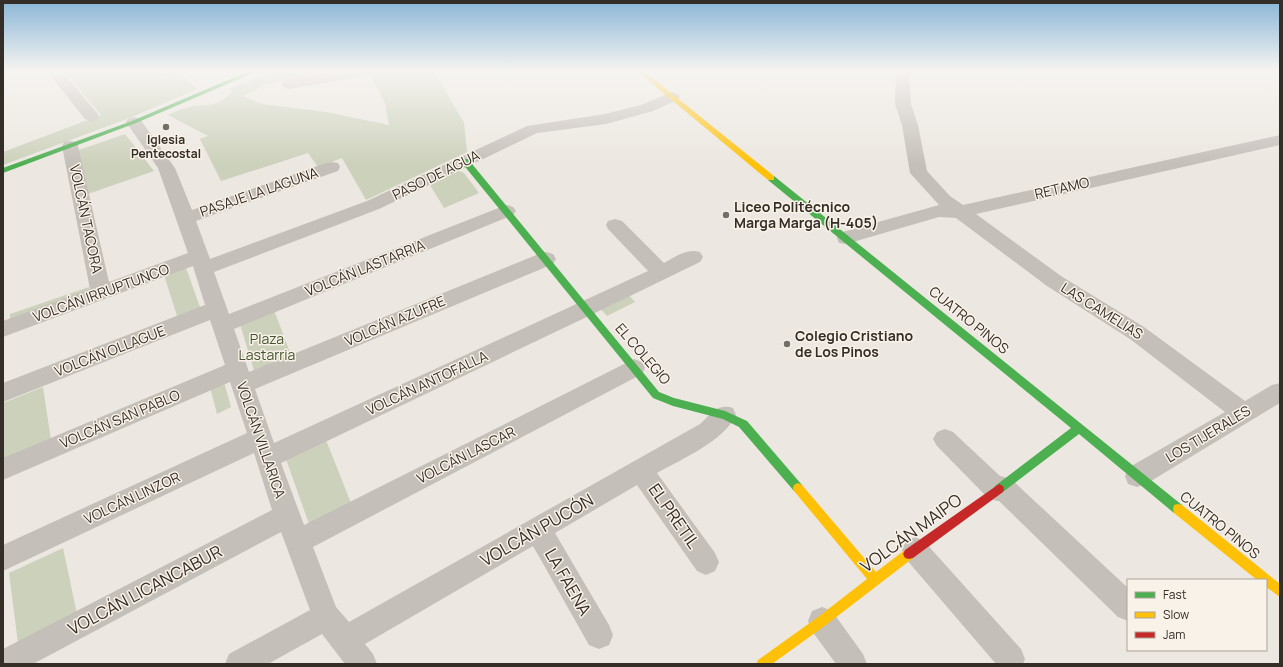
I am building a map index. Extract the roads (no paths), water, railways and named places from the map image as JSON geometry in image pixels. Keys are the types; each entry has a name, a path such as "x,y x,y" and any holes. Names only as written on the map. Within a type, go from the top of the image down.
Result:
{"street":[{"path":"80,102 92,116"},
{"path":"3,171 134,122 181,102"},
{"name":"PASO DE AGUA","path":"201,263 373,206 534,129 606,119 647,108 660,102"},
{"name":"CUATRO PINOS","path":"678,102 1265,579"},
{"name":"LAS CAMELIAS","path":"903,102 910,125 912,142 920,173 944,200 1054,281 1137,333 1243,413"},
{"name":"VOLCÁN VILLARICA","path":"134,122 166,168 186,218 287,516 326,616 363,664"},
{"name":"RETAMO","path":"846,238 939,211 959,212 1280,140"},
{"name":"VOLCÁN TACORA","path":"70,146 101,293"},
{"name":"EL COLEGIO","path":"465,161 656,395 673,402 725,416 743,424 772,456 875,579"},
{"name":"PASAJE LA LAGUNA","path":"186,218 332,167"},
{"name":"VOLCÁN LASTARRIA","path":"220,317 507,211"},
{"path":"615,224 661,272"},
{"name":"VOLCÁN ANTOFALLA","path":"264,448 586,309 693,257"},
{"name":"VOLCÁN AZUFRE","path":"240,377 546,259"},
{"name":"VOLCÁN IRRUPTUNCO","path":"3,328 101,293 201,263"},
{"name":"VOLCÁN OLLAGUE","path":"3,393 220,317"},
{"name":"VOLCÁN LASCAR","path":"298,541 634,368"},
{"name":"VOLCÁN SAN PABLO","path":"3,469 240,377"},
{"name":"LOS TIJERALES","path":"1137,476 1280,392"},
{"name":"VOLCÁN PUCÓN","path":"344,640 642,470 708,431 725,416"},
{"name":"VOLCÁN MAIPO","path":"762,664 822,621 875,579 1080,428"},
{"path":"945,439 1127,606"},
{"name":"VOLCÁN LINZOR","path":"3,558 264,448"},
{"name":"EL PRETIL","path":"642,470 706,562"},
{"name":"VOLCÁN LICANCABUR","path":"3,664 287,516"},
{"name":"LA FAENA","path":"538,529 599,635"},
{"path":"915,550 1011,659"},
{"name":"CUATRO PINOS","path":"1267,581 1280,591"},
{"path":"240,664 326,616"},
{"path":"822,621 853,664"}],"place":[{"name":"Iglesia Pentecostal","path":"166,127"},
{"name":"Liceo Politécnico Marga Marga (H-405)","path":"726,215"},
{"name":"Colegio Cristiano de Los Pinos","path":"787,344"}],"park label":[{"name":"Plaza Lastarria","path":"267,348"}]}
